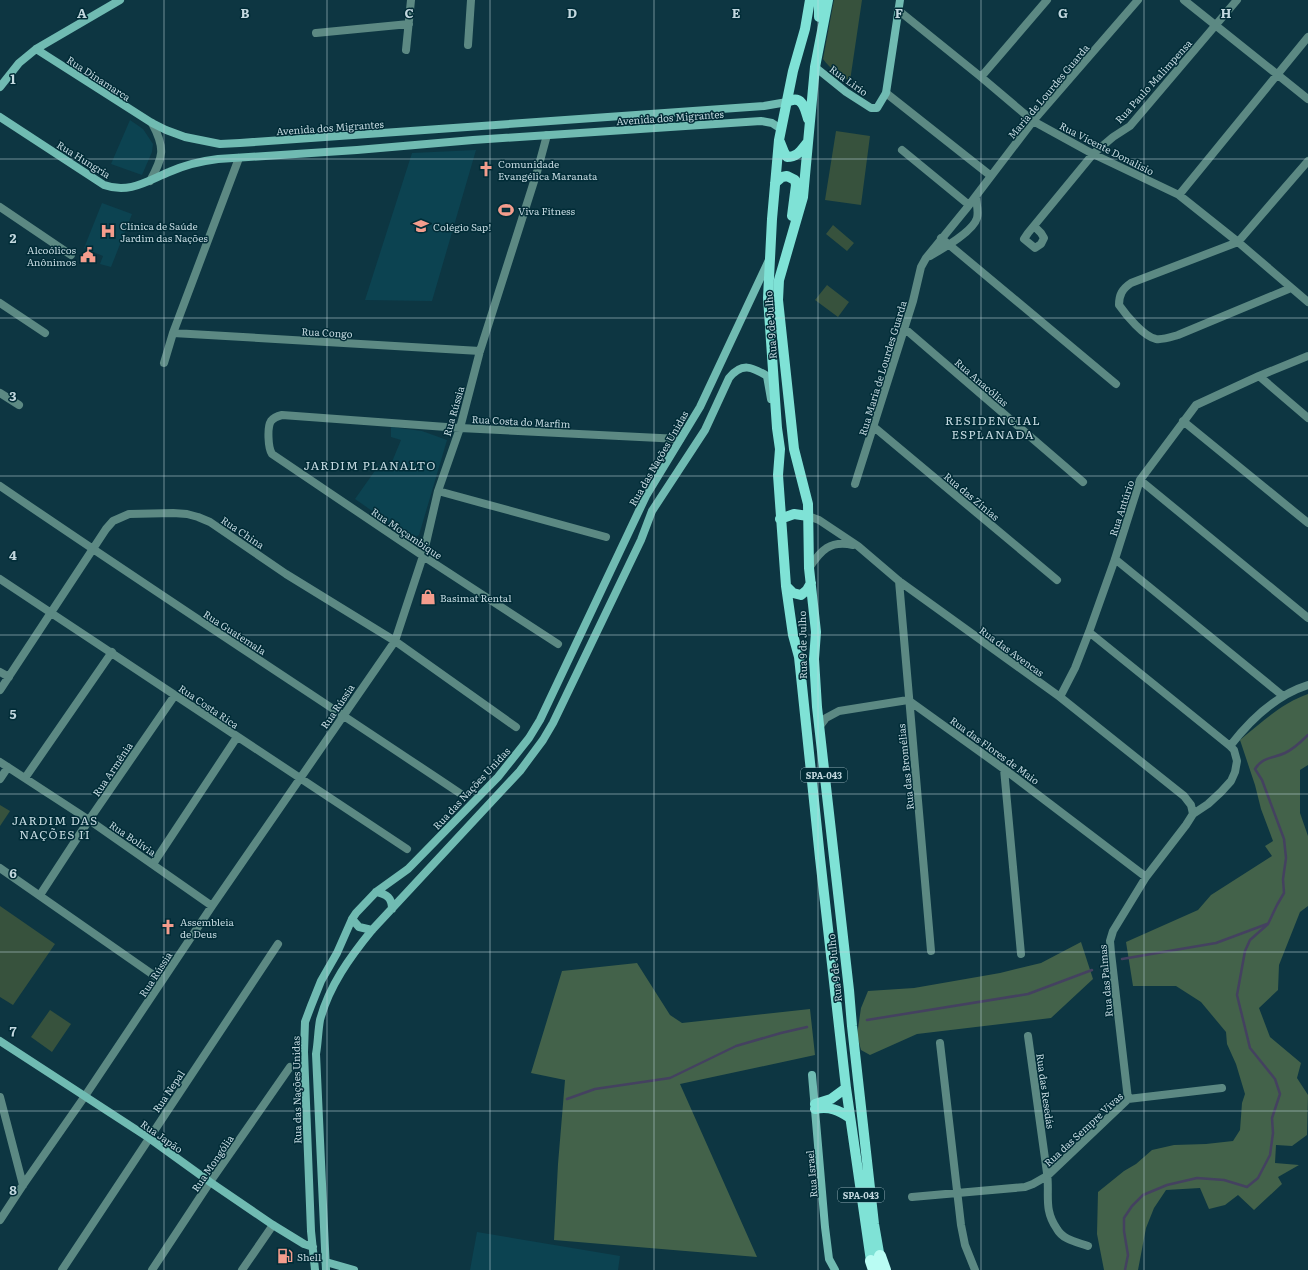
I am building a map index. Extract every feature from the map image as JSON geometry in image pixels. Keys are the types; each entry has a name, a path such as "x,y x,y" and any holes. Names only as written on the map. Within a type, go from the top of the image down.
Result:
{"highway":[{"path":"875,1264 884,1270"}],"main road":[{"name":"Rua 9 de Julho","path":"810,0 805,29 793,71 779,140 769,260 768,298 777,428 780,448 778,476 786,586 793,635 799,657 846,1088 875,1264"},
{"path":"819,0 817,32 819,40"},
{"name":"Rua 9 de Julho","path":"828,0 819,40 815,67 803,197 779,280 778,300 793,442 808,504 809,568 816,632 815,674 818,727 849,990 874,1224 875,1264"},
{"path":"787,102 791,100 800,101 805,106 810,124"},
{"path":"779,140 787,157 794,157 808,143"},
{"path":"775,183 782,177 787,176 795,180 796,185 793,213 778,265 779,280"},
{"path":"780,519 794,514 808,516"},
{"path":"786,586 793,593 801,595 807,590 811,583"},
{"path":"815,1107 831,1099 846,1088"},
{"path":"815,1107 835,1109 850,1118"}],"street":[{"path":"0,87 20,63 36,49 120,0"},
{"path":"406,50 411,0"},
{"path":"468,45 471,0"},
{"path":"900,0 886,93 991,176"},
{"path":"982,77 1047,0"},
{"name":"Maria de Lourdes Guarda","path":"976,196 1033,121 1138,0"},
{"path":"1184,0 1308,99"},
{"name":"Rua Paulo Malimpensa","path":"1034,226 1093,154 1112,137 1130,126 1237,0"},
{"name":"Rua Vicente Donalisio","path":"898,10 982,77 1033,121 1093,154 1179,195 1238,242 1308,302"},
{"path":"316,33 409,24"},
{"path":"1179,195 1308,37"},
{"name":"Rua Dinamarca","path":"36,49 152,123"},
{"name":"Rua Lirio","path":"815,67 846,92 871,108 877,108 886,93"},
{"name":"Avenida dos Migrantes","path":"152,123 185,137 220,144 240,144 764,106 787,102"},
{"name":"Avenida dos Migrantes","path":"559,135 555,128 564,124 610,121 620,116"},
{"name":"Rua Hungria","path":"0,117 104,185 121,189 150,181"},
{"name":"Avenida dos Migrantes","path":"150,181 168,172 201,161 420,144 761,121 772,123 781,130"},
{"path":"150,181 158,166 162,150 159,138 152,123"},
{"name":"Avenida dos Migrantes","path":"420,144 424,136 428,134 501,129 513,124"},
{"path":"380,147 375,143 375,138 383,133"},
{"name":"Rua Rússia","path":"0,1220 212,906 395,641 423,556 438,491 460,428 480,351 537,172 547,135"},
{"path":"348,150 358,143 357,140 351,136"},
{"path":"902,150 969,205"},
{"path":"164,363 173,333 239,158"},
{"path":"1291,288 1178,335 1164,339 1156,339 1144,333 1119,306 1119,298 1124,288 1131,283 1238,242 1308,161"},
{"path":"926,258 950,245 968,230 976,220 978,214 976,196"},
{"name":"Rua Maria de Lourdes Guarda","path":"855,484 913,301 922,267 926,258 941,238 976,196"},
{"path":"0,207 72,255"},
{"path":"941,238 1116,384"},
{"name":"Rua das Nações Unidas","path":"316,1268 311,1232 306,1136 304,1043 305,1022 321,981 337,954 356,913 376,892 408,870 498,777 529,738 540,720 646,496 700,407 769,260"},
{"path":"0,303 45,333"},
{"name":"Rua Anacólias","path":"904,328 1083,482"},
{"name":"Rua Congo","path":"173,333 480,351"},
{"name":"Rua Antúrio","path":"1060,698 1075,668 1089,632 1115,559 1140,480 1196,405 1259,376 1308,356"},
{"name":"Rua das Nações Unidas","path":"326,1266 316,1054 320,1022 325,1005 335,984 355,951 372,930 520,771 543,740 553,723 641,540 652,511 705,430 729,378 734,372 745,367 750,367 767,376 777,428"},
{"path":"1259,376 1308,418"},
{"path":"0,393 19,405"},
{"name":"Rua Costa do Marfim","path":"269,424 276,417 282,415 460,428 680,439"},
{"path":"1183,421 1308,523"},
{"name":"Rua Moçambique","path":"269,424 268,446 272,454 423,556 558,644"},
{"name":"Rua das Zínias","path":"874,427 1057,580"},
{"path":"1140,480 1308,618"},
{"name":"Rua Guatemala","path":"0,486 93,550 460,794"},
{"path":"438,491 606,537"},
{"name":"Rua China","path":"0,690 106,529 113,521 129,514 173,513 198,517 221,530 286,574 395,641 516,727"},
{"name":"Rua das Avencas","path":"808,516 819,520 858,546 899,581 1060,698 1184,796 1191,805 1193,814"},
{"path":"809,568 820,552 833,544 844,543 858,546"},
{"path":"1115,559 1283,696"},
{"name":"Rua Costa Rica","path":"0,579 112,652 406,849"},
{"name":"Rua das Bromélias","path":"899,581 908,700 921,825 931,951"},
{"path":"1089,632 1234,750 1236,761 1235,772 1231,781 1208,804 1193,814"},
{"path":"25,778 112,652"},
{"path":"0,672 9,677"},
{"path":"1230,746 1254,718 1291,691 1308,685"},
{"name":"Rua Armênia","path":"40,895 89,820 175,695"},
{"path":"818,727 826,718 839,711 908,700"},
{"name":"Rua das Flores de Maio","path":"908,700 1004,769 1146,876"},
{"path":"153,864 237,737"},
{"name":"Rua Bolívia","path":"0,762 89,820 212,906"},
{"path":"0,779 8,767"},
{"path":"1004,769 1021,954"},
{"name":"Rua das Palmas","path":"1128,1099 1110,941 1113,931 1146,876 1193,814"},
{"path":"0,868 162,981"},
{"path":"376,892 388,896 392,903 392,909"},
{"path":"352,919 359,927 372,930"},
{"name":"Rua Nepal","path":"62,1270 278,944"},
{"name":"Rua das Resedás","path":"1028,1036 1047,1176 1047,1207 1050,1217 1059,1233 1067,1239 1088,1246"},
{"name":"Rua Japão","path":"0,1040 149,1138 273,1226 304,1244 313,1247"},
{"path":"940,1044 965,1245 975,1270"},
{"name":"Rua Mongólia","path":"152,1270 210,1182 290,1067"},
{"name":"Rua Israel","path":"812,1075 825,1227 829,1259 835,1270"},
{"name":"Rua das Sempre Vivas","path":"912,1196 1025,1187 1047,1176 1128,1099 1222,1088"},
{"path":"0,1097 23,1185"},
{"path":"242,1270 273,1226"},
{"path":"313,1247 326,1266 354,1270"}],"shaded area":[{"path":"130,120 143,129 153,144 152,152 142,175 111,164"},
{"name":"Colégio Sap!","path":"476,150 432,301 365,300 412,153"},
{"name":"Clínica de Saúde Jardim das Nações","path":"102,203 132,214 111,267 100,264 103,256 84,248"},
{"path":"391,427 422,431 447,440 419,535 414,538 408,536 355,499 379,465 389,469 401,440 391,437"},
{"path":"477,1232 620,1256 618,1270 470,1270"}],"green space":[{"path":"834,0 862,0 850,81 832,69 823,59"},
{"path":"836,131 870,136 861,205 825,200"},
{"path":"833,225 854,243 847,251 826,234"},
{"path":"827,285 849,302 838,317 815,300"},
{"path":"1308,694 1308,765 1300,770 1300,813 1308,836 1308,906 1300,912 1279,965 1278,990 1259,1008 1270,1037 1301,1063 1297,1078 1308,1095 1307,1135 1292,1146 1276,1145 1275,1163 1299,1165 1278,1177 1282,1184 1254,1210 1238,1195 1225,1205 1209,1209 1200,1188 1166,1190 1154,1208 1146,1228 1138,1270 1104,1270 1097,1234 1098,1192 1124,1171 1136,1164 1152,1150 1174,1145 1233,1141 1240,1130 1242,1103 1245,1094 1236,1064 1227,1044 1226,1032 1201,1002 1176,986 1133,986 1126,942 1198,910 1211,895 1272,856 1265,846 1273,841 1261,809 1255,785 1240,740 1281,708"},
{"path":"0,805 10,811 0,826"},
{"path":"0,906 55,944 13,1005 0,997"},
{"path":"1081,942 1093,979 1051,1018 917,1034 870,1055 861,1050 857,1035 861,1008 868,991 914,988 1000,973 1041,963"},
{"path":"637,963 670,1015 682,1023 810,1009 815,1055 680,1084 757,1257 554,1240 558,1164 565,1080 531,1073 562,971"},
{"path":"50,1010 71,1024 52,1052 31,1037"}],"waterway":[{"path":"1125,1270 1128,1255 1124,1231 1124,1218 1132,1206 1143,1195 1167,1185 1197,1178 1224,1180 1247,1187 1258,1178 1270,1155 1273,1133 1272,1118 1280,1094 1275,1079 1250,1048 1237,995 1245,951 1250,940 1268,924 1284,893 1283,879 1286,858 1284,839 1262,780 1255,769 1261,762 1285,753 1300,743 1308,735"},
{"path":"1122,959 1216,943 1267,924"},
{"path":"867,1020 1028,994 1092,970"},
{"path":"567,1099 595,1089 670,1078 736,1046 807,1027"}],"place":[{"name":"Comunidade Evangélica Maranata","path":"486,169"},
{"name":"Viva Fitness","path":"506,210"},
{"name":"Colégio Sap!","path":"421,226"},
{"name":"Clínica de Saúde Jardim das Nações","path":"108,231"},
{"name":"Alcoólicos Anônimos","path":"88,255"},
{"name":"Basimat Rental","path":"428,597"},
{"name":"Assembleia de Deus","path":"168,927"},
{"name":"Shell","path":"285,1256"}],"district":[{"name":"RESIDENCIAL ESPLANADA","path":"993,427"},
{"name":"JARDIM PLANALTO","path":"370,465"},
{"name":"JARDIM DAS NAÇÕES II","path":"55,827"}]}
